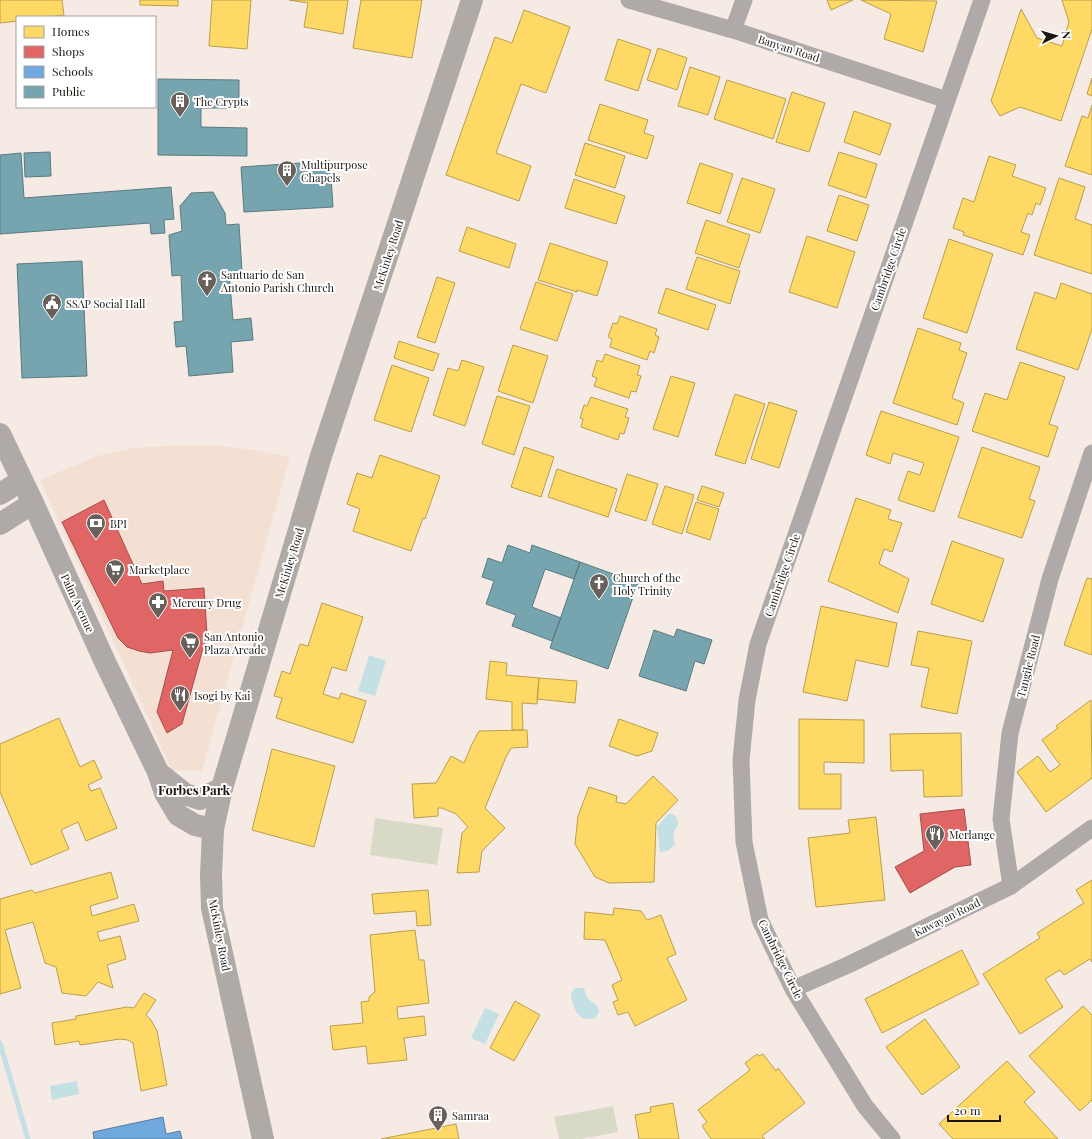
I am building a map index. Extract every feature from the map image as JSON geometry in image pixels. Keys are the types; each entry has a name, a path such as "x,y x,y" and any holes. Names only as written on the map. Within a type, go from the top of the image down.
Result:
{"main road":[{"name":"McKinley Road","path":"263,1139 212,908 211,876 213,829 222,788 321,456 472,0"}],"street":[{"name":"Banyan Road","path":"629,0 733,30 947,100"},
{"path":"733,30 744,0"},
{"name":"Cambridge Circle","path":"892,1139 865,1106 793,989 760,920 744,842 741,760 747,700 758,644 982,0"},
{"name":"Palm Avenue","path":"0,434 105,662 158,772 165,793 178,815 195,825 213,829"},
{"name":"Tangile Road","path":"1011,886 1001,819 1010,733 1050,579 1092,453"},
{"path":"0,494 22,480"},
{"path":"0,524 33,503"},
{"name":"Palm Avenue","path":"158,772 185,794 200,798 222,788"},
{"name":"Kawayan Road","path":"793,989 848,965 1011,886 1092,828"}],"shaded area":[{"path":"190,445 223,446 255,450 290,457 202,771 172,770 40,480 98,456 131,448"}],"green space":[{"path":"375,818 443,828 437,865 370,855"},
{"path":"613,1106 618,1132 581,1139 559,1139 554,1117"}],"water":[{"path":"369,655 386,661 375,696 358,691"},
{"path":"668,814 676,816 677,820 678,825 674,834 675,844 669,850 660,852 657,827"},
{"path":"575,988 583,988 587,997 597,1006 599,1011 595,1018 584,1019 577,1013 571,996 571,993"},
{"path":"485,1008 499,1014 485,1044 471,1038"},
{"path":"77,1081 79,1094 52,1100 50,1086"}],"building: Homes":[{"path":"0,0 62,0 64,15 16,16 16,21 0,23"},
{"path":"140,0 178,0 178,6 140,5"},
{"path":"212,0 251,0 247,49 209,46"},
{"path":"289,0 348,0 343,34 304,27 308,3"},
{"path":"361,0 422,0 412,58 353,48"},
{"path":"827,0 853,0 831,10"},
{"path":"861,0 937,1 923,52 884,39 891,14"},
{"path":"1062,0 1092,0 1092,29 1061,121 1020,107 1000,116 991,101 1021,9 1037,38 1062,46 1069,22"},
{"path":"524,10 570,27 546,93 521,84 496,153 531,166 519,201 446,175 495,37 512,43"},
{"path":"618,39 651,50 638,91 605,80"},
{"path":"658,48 687,58 677,90 647,80"},
{"path":"690,67 720,77 708,115 678,106"},
{"path":"1092,78 1092,96 1087,94"},
{"path":"727,80 786,99 773,139 714,119"},
{"path":"792,92 825,103 809,152 776,142"},
{"path":"600,104 648,120 644,133 654,136 647,159 588,140"},
{"path":"1092,105 1092,175 1065,166 1082,116 1088,118"},
{"path":"854,111 891,124 880,155 844,142"},
{"path":"585,143 625,156 615,188 575,175"},
{"path":"839,152 877,164 866,198 828,185"},
{"path":"989,156 1016,165 1012,176 1046,188 1040,205 1036,203 1032,215 1028,213 1021,232 1030,235 1023,255 963,235 964,232 953,228 963,198 974,202"},
{"path":"700,163 733,174 720,214 687,203"},
{"path":"742,178 775,189 760,233 727,222"},
{"path":"1059,178 1085,187 1075,219 1092,225 1092,274 1034,255"},
{"path":"574,179 625,196 616,224 565,208"},
{"path":"839,195 869,205 857,241 827,231"},
{"path":"706,220 750,235 739,268 695,253"},
{"path":"467,227 516,244 509,268 459,251"},
{"path":"807,236 855,252 837,308 789,292"},
{"path":"949,239 993,254 967,333 923,318"},
{"path":"550,243 608,262 597,296 577,290 577,292 538,280"},
{"path":"697,257 740,271 730,304 686,289"},
{"path":"437,277 455,283 435,343 417,337"},
{"path":"536,282 573,294 557,341 520,329"},
{"path":"1061,283 1092,294 1092,329 1078,370 1016,349 1035,292 1056,299"},
{"path":"666,288 716,305 708,330 658,313"},
{"path":"620,316 657,329 655,335 659,337 654,353 650,351 647,360 610,347 612,339 608,337 613,323 617,324"},
{"path":"918,328 961,343 959,350 967,353 952,398 964,403 957,425 893,403"},
{"path":"399,341 439,354 433,371 394,358"},
{"path":"513,345 548,356 533,403 498,391"},
{"path":"605,354 640,366 637,375 641,376 636,392 631,391 629,398 594,386 597,378 592,376 597,360 602,362"},
{"path":"462,360 484,367 465,426 433,415 448,368 458,371"},
{"path":"1020,362 1065,377 1049,424 1058,427 1048,457 972,431 985,393 1007,400"},
{"path":"392,365 429,378 411,432 374,420"},
{"path":"671,376 695,383 678,437 653,429"},
{"path":"735,394 765,404 745,464 715,455"},
{"path":"497,396 530,406 514,455 482,444"},
{"path":"591,397 628,409 625,417 629,418 624,434 620,433 618,440 581,427 583,419 580,418 584,405 587,406"},
{"path":"769,402 797,411 779,468 751,459"},
{"path":"881,411 959,437 934,512 898,500 908,471 920,475 924,463 893,453 890,464 866,455"},
{"path":"524,447 554,457 541,497 511,487"},
{"path":"982,447 1040,467 1029,499 1035,501 1022,538 958,517"},
{"path":"380,455 440,476 425,519 423,518 411,551 353,531 360,509 347,504 357,473 372,478"},
{"path":"557,469 617,489 608,517 548,497"},
{"path":"627,474 658,484 646,521 615,511"},
{"path":"665,486 694,495 682,534 652,524"},
{"path":"702,486 724,493 719,507 697,500"},
{"path":"856,498 891,510 888,519 902,523 892,552 884,549 879,564 909,579 898,613 828,581"},
{"path":"696,502 719,509 710,540 686,532"},
{"path":"952,541 1004,559 983,622 931,604"},
{"path":"1087,578 1092,579 1092,655 1064,645"},
{"path":"322,603 363,617 346,671 332,667 323,694 339,699 341,693 366,701 353,743 276,718 282,698 274,696 282,671 290,674 300,644 308,646"},
{"path":"821,606 897,623 888,667 856,660 847,701 803,692"},
{"path":"918,631 972,641 957,714 921,707 929,668 911,665"},
{"path":"490,661 507,663 506,675 539,678 537,704 522,703 523,730 512,730 512,702 486,699"},
{"path":"539,678 577,681 575,703 537,699"},
{"path":"1091,700 1092,778 1046,812 1017,772 1038,756 1050,772 1060,765 1042,740 1058,728 1056,726"},
{"path":"59,718 80,767 94,760 102,778 88,785 91,791 100,788 117,828 86,841 78,822 61,830 69,849 31,865 0,792 0,744"},
{"path":"619,719 658,733 652,751 637,756 609,746"},
{"path":"799,719 864,720 864,763 824,762 824,774 841,774 841,809 799,809"},
{"path":"527,730 528,747 511,748 485,808 505,828 482,851 479,872 457,873 462,833 468,827 456,814 442,808 438,808 438,816 414,818 412,784 436,783 451,756 464,763 479,731"},
{"path":"961,733 962,796 924,797 923,770 891,771 890,734"},
{"path":"272,749 335,766 314,847 252,830"},
{"path":"653,776 678,800 656,823 654,882 609,883 595,877 575,844 578,816 589,787 617,796 616,802 626,804"},
{"path":"876,817 885,900 816,907 808,838 850,833 848,820"},
{"path":"111,872 118,898 90,906 92,916 134,904 139,921 97,932 100,941 120,936 126,959 107,965 113,988 98,982 86,996 62,993 56,967 45,963 33,922 5,930 21,988 0,994 0,899 32,890 35,893"},
{"path":"1092,880 1092,962 1090,959 1064,975 1060,970 1045,979 1063,1007 1020,1034 983,974 1040,938 1037,933 1084,903 1076,890"},
{"path":"428,890 431,925 417,926 416,911 374,914 372,894"},
{"path":"614,908 641,911 647,920 661,915 676,954 667,958 687,1000 635,1026 628,1012 618,1015 613,1002 618,1000 612,985 622,980 605,940 584,939 585,912 613,915"},
{"path":"415,930 419,960 424,960 429,1003 397,1007 398,1019 424,1016 426,1035 404,1038 407,1060 368,1064 366,1046 333,1050 330,1026 363,1023 361,1002 369,1001 369,997 375,992 370,935"},
{"path":"962,950 979,984 882,1033 865,999"},
{"path":"144,993 156,1000 146,1015 151,1020 157,1031 167,1085 141,1091 133,1043 128,1040 120,1039 80,1045 79,1041 55,1045 52,1023 76,1019 76,1016 127,1007 134,1008"},
{"path":"515,1001 540,1015 514,1061 490,1048"},
{"path":"1083,1006 1092,1015 1092,1100 1080,1111 1029,1056"},
{"path":"925,1019 960,1067 922,1095 886,1047"},
{"path":"757,1054 759,1056 763,1054 776,1071 778,1068 805,1103 762,1136 765,1139 711,1139 702,1126 707,1122 698,1110 750,1070 745,1063"},
{"path":"1007,1061 1035,1092 1024,1102 1058,1139 953,1139 939,1124"},
{"path":"673,1103 679,1139 639,1139 635,1115 651,1112 650,1107"},
{"name":"Samraa","path":"456,1124 459,1139 381,1139"}],"building: Shops":[{"path":"104,500 142,584 163,581 164,591 204,588 207,634 182,724 167,733 157,712 173,650 150,653 139,651 127,647 118,638 62,522"},
{"path":"964,809 971,865 955,867 910,893 895,867 924,851 920,814"}],"building: Schools":[{"path":"163,1117 166,1134 180,1131 182,1139 94,1139 93,1132"}],"building: Public":[{"name":"The Crypts","path":"158,79 239,80 239,108 201,108 201,127 247,128 247,156 158,155"},
{"path":"50,152 51,176 25,177 24,153"},
{"path":"21,153 24,198 171,187 174,219 164,220 165,233 151,234 150,223 0,234 0,155"},
{"name":"Multipurpose Chapels","path":"330,161 333,207 244,212 241,167"},
{"name":"Santuario de San Antonio Parish Church","path":"213,192 225,213 226,225 239,224 242,271 229,272 233,320 251,318 253,340 231,342 233,372 189,376 186,346 176,347 174,322 183,321 181,275 172,276 169,235 182,231 180,206 191,193"},
{"name":"SSAP Social Hall","path":"82,261 87,376 22,378 17,264"},
{"path":"508,545 530,553 532,545 580,562 574,579 545,569 532,607 561,618 552,641 512,626 516,615 486,604 494,581 482,577 488,558 502,563"},
{"name":"Church of the Holy Trinity","path":"580,562 638,583 608,669 550,648"},
{"path":"677,629 712,640 704,664 695,661 686,691 639,676 654,630 674,637"}],"waterway":[{"path":"0,1043 28,1139"}],"place":[{"name":"The Crypts","path":"180,118"},
{"name":"Multipurpose Chapels","path":"287,187"},
{"name":"Santuario de San Antonio Parish Church","path":"207,297"},
{"name":"SSAP Social Hall","path":"52,320"},
{"name":"BPI","path":"96,540"},
{"name":"Marketplace","path":"115,586"},
{"name":"Church of the Holy Trinity","path":"599,600"},
{"name":"Mercury Drug","path":"158,619"},
{"name":"San Antonio Plaza Arcade","path":"190,659"},
{"name":"Isogi by Kai","path":"180,712"},
{"name":"Merlange","path":"935,851"},
{"name":"Samraa","path":"438,1132"}],"district":[{"name":"Forbes Park","path":"194,789"}]}
